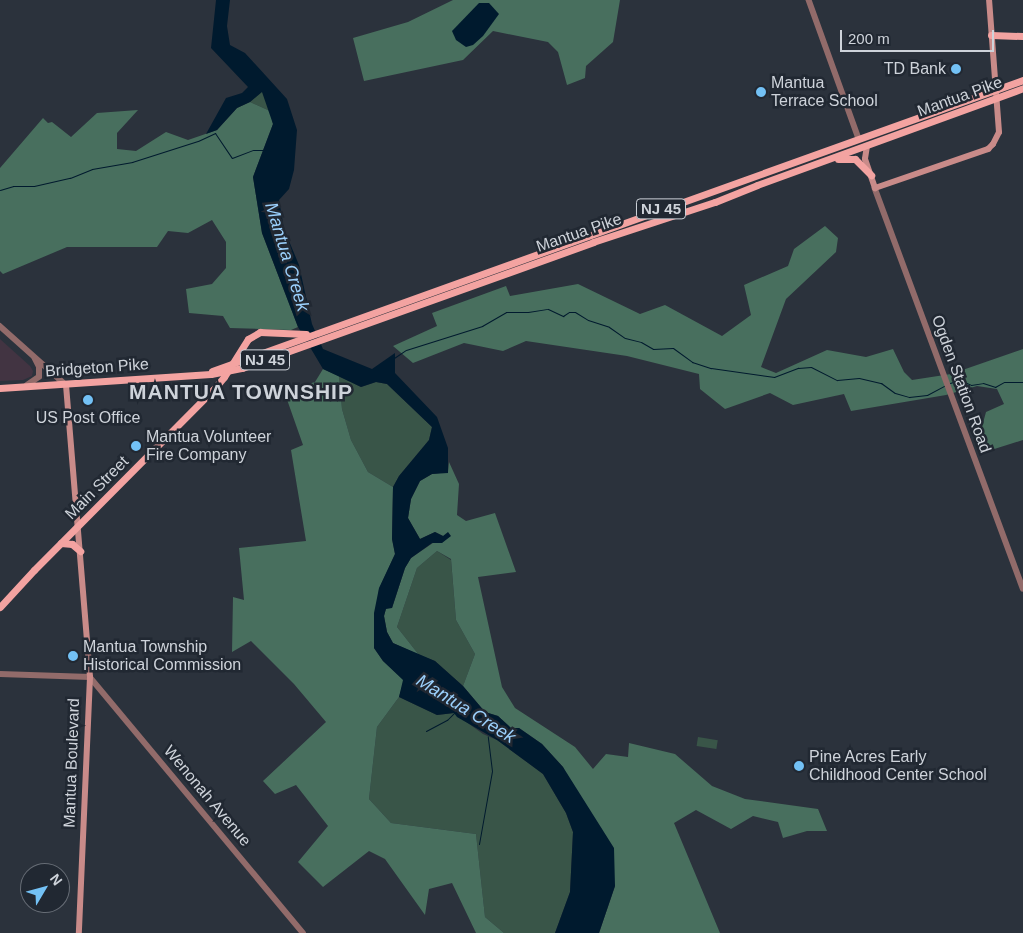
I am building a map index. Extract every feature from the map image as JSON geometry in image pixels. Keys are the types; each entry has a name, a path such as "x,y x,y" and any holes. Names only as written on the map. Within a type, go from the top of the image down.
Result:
{"main road":[{"path":"867,146 865,159 875,188 988,149 999,136 989,0"},
{"path":"991,35 1023,36"},
{"name":"Mantua Pike","path":"229,368 256,363 609,237 715,202 757,184 867,146 996,94 1023,80"},
{"name":"Mantua Pike","path":"297,336 312,334 858,139 996,94 1023,88"},
{"path":"757,184 763,185 840,158 855,159 871,175"},
{"path":"256,363 251,356 248,339 260,332 297,336"},
{"name":"NJ 45","path":"229,368 297,336"},
{"name":"Main Street","path":"0,607 213,390 248,339"},
{"name":"Bridgeton Pike","path":"0,388 197,374 229,368"},
{"name":"Mantua Boulevard","path":"66,384 90,677 79,933"},
{"path":"61,543 72,544 80,551"}],"street":[{"path":"809,0 858,139"},
{"name":"Ogden Station Road","path":"875,188 1023,589"},
{"path":"0,326 66,384"},
{"path":"23,387 39,377 39,367 33,355"},
{"path":"0,674 90,677"},
{"name":"Wenonah Avenue","path":"90,677 303,933"}],"shaded area":[{"path":"0,339 30,366 33,371 32,376 23,380 0,381"}],"green space":[{"path":"453,0 620,0 613,42 586,66 585,78 567,85 558,52 548,42 493,31 463,60 364,81 353,38 408,22"},
{"path":"262,91 270,111 250,102"},
{"path":"250,102 270,111 273,124 253,177 262,233 298,327 291,330 230,328 223,316 189,313 186,289 212,284 226,268 226,242 212,220 188,233 168,231 157,247 67,247 3,274 0,271 0,168 43,118 48,123 52,122 71,137 97,113 138,110 117,133 117,149 136,151 166,132 188,140 217,130 237,108"},
{"path":"825,226 838,238 836,252 786,299 761,367 776,373 827,350 866,357 893,349 904,372 912,380 951,374 1023,349 1023,440 988,451 980,434 986,412 1004,404 997,389 977,386 946,395 851,411 844,394 793,405 770,393 725,409 700,389 699,374 627,356 526,341 503,351 464,343 413,363 393,346 437,326 432,313 506,286 510,296 578,284 640,314 665,305 722,336 751,315 744,285 788,266 794,249"},
{"path":"323,369 339,376 342,409 351,440 368,472 393,487 392,539 395,554 379,589 374,648 383,661 404,680 399,697 377,727 369,799 391,823 476,834 485,917 504,933 476,933 452,883 429,889 425,915 385,859 369,851 323,887 298,862 328,826 296,785 275,794 263,781 326,722 294,684 251,641 232,652 233,597 244,600 239,548 306,541 291,450 303,445 284,391 315,382"},
{"path":"339,376 361,387 376,382 387,384 432,427 429,440 399,476 393,487 368,472 351,440 342,409"},
{"path":"449,462 459,484 457,515 466,521 495,513 516,572 478,577 502,687 515,708 575,747 593,769 606,754 628,757 629,743 675,754 712,786 745,799 818,809 827,831 807,831 783,838 778,822 753,816 731,829 696,810 674,823 720,933 599,933 615,886 563,767 542,744 519,728 511,728 498,716 485,712 463,686 475,654 456,620 451,559 437,551 417,568 397,627 419,655 393,643 387,632 384,616 386,608 392,608 405,568 411,558 443,536 435,532 420,539 408,518 411,499 420,481 432,474 448,472"},
{"path":"437,551 451,560 456,620 475,654 463,686 435,661 419,655 397,627 417,568"},
{"path":"399,697 437,715 454,713 483,734 497,740 543,774 566,813 573,832 570,892 555,933 504,933 485,917 476,834 391,823 369,799 377,727"},
{"path":"698,737 718,740 716,749 697,746"}],"water":[{"name":"Mantua Creek","path":"216,0 230,0 227,26 230,45 245,53 287,99 297,130 294,170 289,189 279,200 284,229 299,265 312,324 323,349 372,369 395,353 395,373 437,417 448,448 448,473 432,474 420,481 411,499 408,518 420,539 435,532 443,536 448,532 451,536 442,543 432,543 411,558 405,568 392,608 386,609 384,616 387,632 393,643 435,661 463,686 485,712 498,716 511,728 519,728 542,744 563,767 614,848 615,886 599,933 555,933 570,892 573,832 566,813 543,774 497,740 457,717 454,713 437,715 399,697 403,680 383,661 374,648 374,613 379,588 395,554 392,539 393,487 399,476 429,440 432,427 387,384 376,382 361,387 323,369 298,327 262,233 253,177 273,124 262,92 250,102 237,108 217,130 206,134 226,98 242,93 248,87 211,48"},
{"path":"479,3 489,3 499,14 483,36 473,45 466,47 456,40 452,31"}],"waterway":[{"path":"215,133 232,158 253,150 265,150"},
{"path":"0,190 13,186 34,186 70,178 92,169 132,162 198,141 215,133"},
{"path":"394,358 406,350 482,326 506,312 528,312 548,309 563,316 569,312 575,312 588,320 609,327 625,338 641,342 653,349 673,348 692,362 711,368 774,377 798,368 811,367 837,380 859,378 881,383 895,393 909,397 927,395 946,385"},
{"path":"950,383 960,380 971,385 983,383 995,387 1004,382 1023,382"},
{"name":"Mantua Creek","path":"426,731 447,720 454,713"},
{"name":"Mantua Creek","path":"479,844 492,771 488,736"}],"place":[{"name":"TD Bank","path":"956,69"},
{"name":"Mantua Terrace School","path":"761,92"},
{"name":"US Post Office","path":"88,400"},
{"name":"Mantua Volunteer Fire Company","path":"136,446"},
{"name":"Mantua Township Historical Commission","path":"73,656"},
{"name":"Pine Acres Early Childhood Center School","path":"799,766"}],"district":[{"name":"MANTUA TOWNSHIP","path":"241,392"}]}
